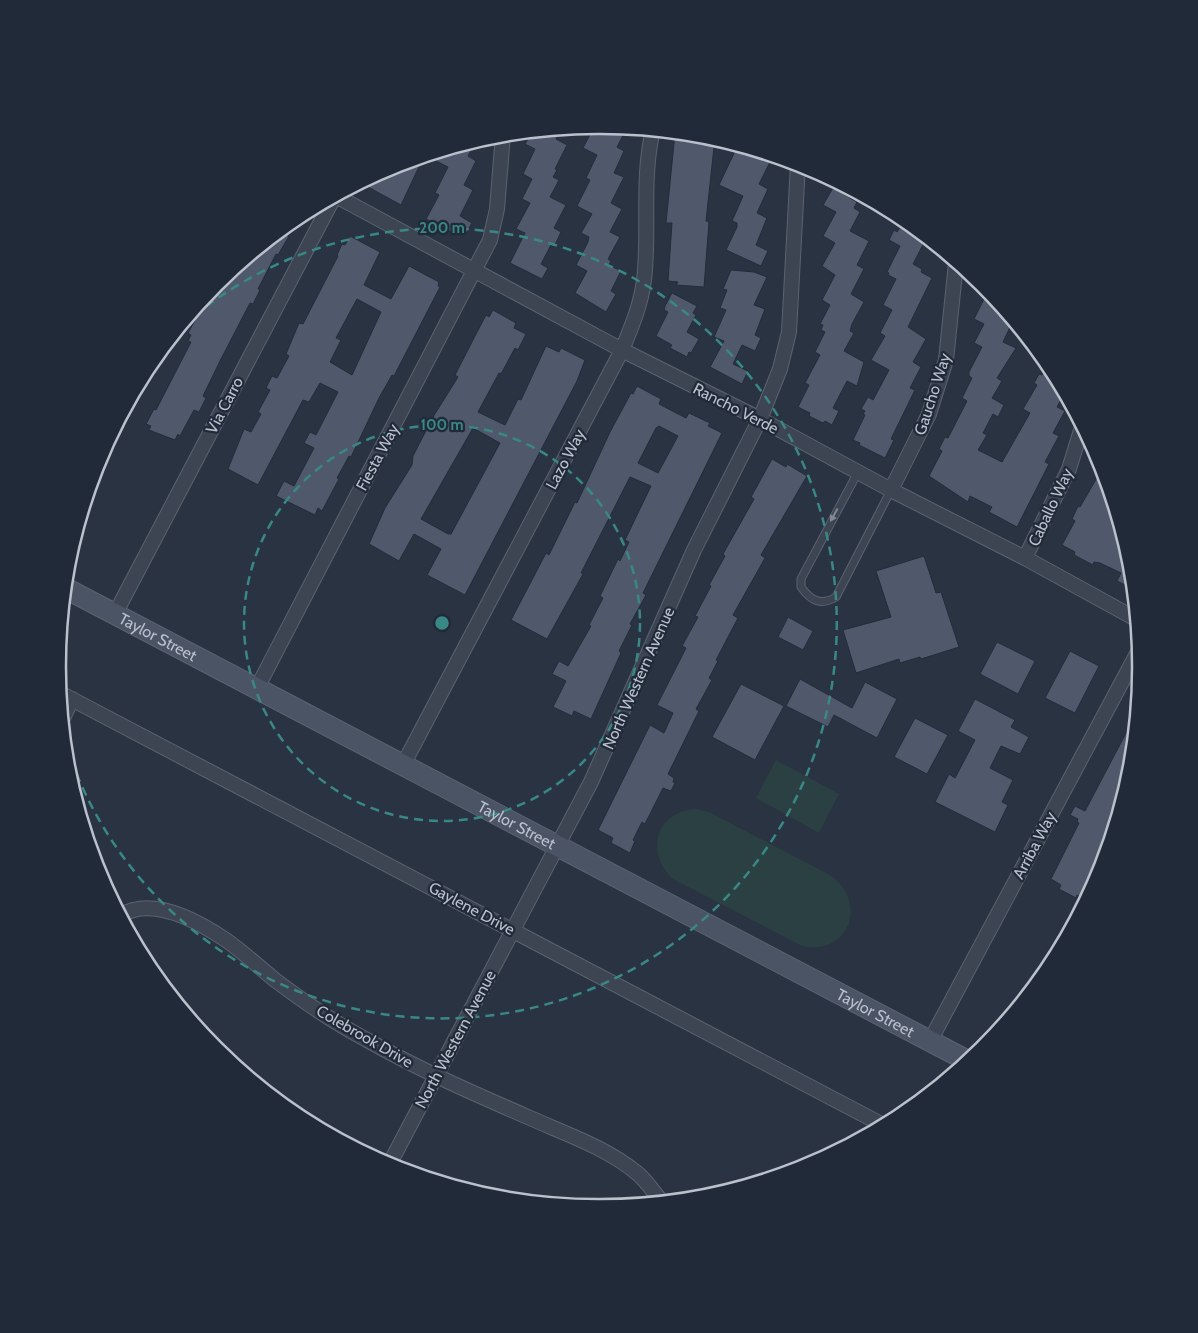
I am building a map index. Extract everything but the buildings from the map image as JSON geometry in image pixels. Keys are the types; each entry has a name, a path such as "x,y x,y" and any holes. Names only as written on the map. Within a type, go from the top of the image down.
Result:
{"street":[{"name":"Lazo Way","path":"403,765 622,350 637,313 644,280 645,210 651,136"},
{"name":"Fiesta Way","path":"257,688 490,240 497,209 502,143"},
{"name":"North Western Avenue","path":"392,1158 591,782 631,696 694,550 760,419 780,369 789,332 798,172"},
{"name":"Rancho Verde","path":"342,200 622,350 760,419 891,490 1025,558 1129,615"},
{"name":"Via Carro","path":"115,614 330,207"},
{"name":"Gaucho Way","path":"891,490 929,414 946,360 955,271"},
{"name":"Caballo Way","path":"1025,558 1069,469 1079,436"},
{"name":"Taylor Street","path":"72,592 961,1057"},
{"name":"Arriba Way","path":"930,1041 1132,663"},
{"name":"Gaylene Drive","path":"67,696 875,1121"},
{"name":"Colebrook Drive","path":"127,913 142,909 160,909 178,913 212,930 239,949 276,980 366,1040 435,1076 580,1140 615,1158 638,1174 657,1196"}],"lane":[{"path":"858,472 801,579 801,587 814,601 827,602 836,597 891,490"}],"green space":[{"path":"776,760 839,794 819,833 756,798"},
{"path":"695,809 709,812 830,875 842,887 849,900 851,914 848,926 841,937 830,944 816,947 800,945 673,879 664,869 659,858 658,835 671,818 681,812"}]}
